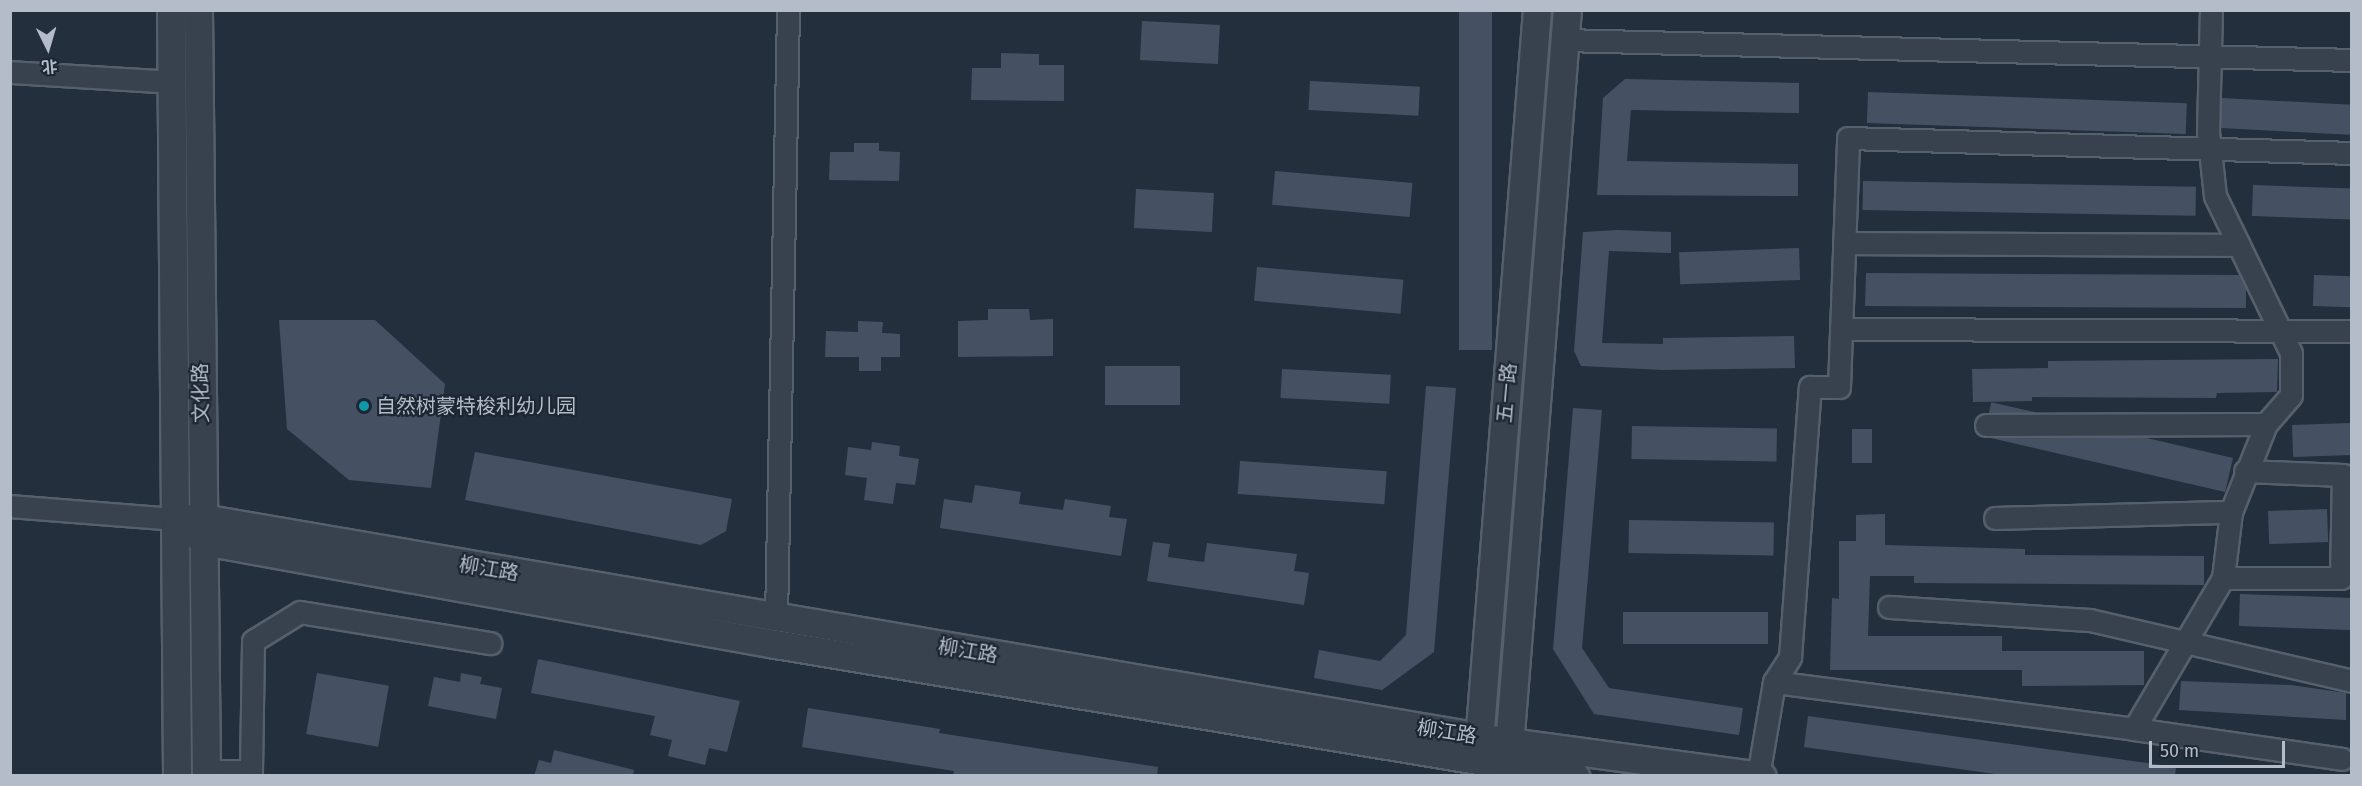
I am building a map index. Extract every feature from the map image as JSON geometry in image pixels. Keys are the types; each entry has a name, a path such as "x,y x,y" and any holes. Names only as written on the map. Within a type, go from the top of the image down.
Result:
{"street":[{"name":"文化路","path":"171,10 185,82 203,530 206,773"},
{"name":"文化路","path":"177,776 176,519 185,82 198,10"},
{"path":"776,631 788,10"},
{"path":"2134,729 2223,578 2231,512 2245,471 2266,424 2291,395 2291,353 2215,196 2208,149 2211,10"},
{"path":"1537,12 1565,22 2210,55 2352,60"},
{"name":"五一路","path":"1478,758 1537,12"},
{"name":"五一路","path":"1507,761 1565,22"},
{"path":"10,72 185,82"},
{"path":"1760,775 1774,682 1790,657 1810,387 1839,387 1848,138 2352,153"},
{"path":"1844,243 2239,245"},
{"path":"1841,329 2352,331"},
{"path":"1986,425 2266,424"},
{"path":"2223,578 2341,578 2343,475 2245,471"},
{"path":"10,506 176,519"},
{"path":"1995,518 2231,512"},
{"name":"柳江路","path":"176,519 203,530 1478,758 1760,775"},
{"path":"1889,607 2090,620 2183,644 2352,681"},
{"path":"206,773 251,771 253,641 300,612 490,643"},
{"path":"1774,682 2342,759"},
{"name":"柳江路","path":"1507,761 1575,776"}],"building":[{"path":"1459,10 1492,10 1492,350 1459,350"},
{"path":"1142,21 1220,25 1218,64 1140,60"},
{"path":"1001,53 1039,54 1039,65 1064,65 1064,101 971,100 972,68 1001,68"},
{"path":"1625,79 1799,83 1799,113 1631,110 1627,161 1798,164 1798,196 1597,195 1603,98"},
{"path":"1310,81 1420,87 1418,116 1308,110"},
{"path":"1868,92 2187,103 2186,134 1867,123"},
{"path":"2222,98 2352,105 2350,135 2220,128"},
{"path":"854,143 879,143 879,151 900,152 899,181 829,180 830,152 854,152"},
{"path":"1275,171 1412,183 1410,217 1272,205"},
{"path":"1863,181 2196,187 2195,216 1862,210"},
{"path":"2253,185 2352,188 2351,219 2252,216"},
{"path":"1136,189 1214,193 1212,232 1134,228"},
{"path":"1618,230 1671,232 1671,253 1609,251 1602,343 1663,344 1663,338 1794,336 1795,368 1663,370 1581,366 1574,351 1583,232"},
{"path":"1799,248 1800,280 1680,284 1679,252"},
{"path":"1257,267 1403,280 1400,314 1254,301"},
{"path":"1866,273 2239,275 2246,289 2246,308 1865,306"},
{"path":"2314,275 2352,276 2351,307 2313,306"},
{"path":"988,309 1029,309 1030,320 1053,319 1053,356 958,357 958,321 988,320"},
{"name":"自然树蒙特梭利幼儿园","path":"279,320 375,320 445,384 431,488 349,480 287,429"},
{"path":"858,321 883,322 882,333 900,334 900,357 881,357 881,371 859,371 859,357 825,357 826,331 858,332"},
{"path":"2278,359 2277,392 2217,393 2216,398 2032,397 2032,401 1973,402 1972,369 2048,368 2048,361"},
{"path":"1105,366 1180,366 1180,405 1105,405"},
{"path":"1282,369 1391,375 1389,404 1280,398"},
{"path":"1426,386 1456,388 1434,652 1382,690 1314,678 1319,650 1380,661 1406,635"},
{"path":"1991,402 2233,458 2225,492 1983,436"},
{"path":"1573,408 1602,410 1582,648 1609,688 1743,708 1739,735 1594,714 1553,649"},
{"path":"2351,423 2352,455 2293,457 2292,425"},
{"path":"1632,426 1777,429 1776,462 1631,459"},
{"path":"1852,429 1872,429 1872,463 1852,463"},
{"path":"872,442 900,446 899,456 919,459 915,485 896,483 893,504 864,500 867,478 845,475 848,447 871,450"},
{"path":"475,452 732,499 726,531 701,545 465,500"},
{"path":"1240,461 1387,471 1384,504 1238,494"},
{"path":"975,485 1021,492 1019,504 1063,510 1065,499 1111,506 1109,517 1127,519 1121,556 940,528 944,499 972,503"},
{"path":"2327,509 2328,542 2269,544 2268,511"},
{"path":"1885,514 1885,545 2025,549 2025,555 2204,556 2204,585 1914,583 1914,576 1870,576 1868,636 2002,636 2002,651 2144,651 2144,685 2022,686 2022,670 1830,670 1832,598 1839,599 1839,541 1856,541 1856,515"},
{"path":"1629,520 1774,523 1773,556 1628,553"},
{"path":"1153,542 1170,544 1168,557 1204,562 1207,543 1297,554 1294,571 1309,573 1304,605 1147,581"},
{"path":"2240,594 2352,598 2351,630 2239,626"},
{"path":"1623,612 1768,612 1768,644 1623,644"},
{"path":"538,659 740,701 727,752 709,748 705,765 668,756 672,740 650,735 655,716 531,693"},
{"path":"317,673 389,686 378,747 306,734"},
{"path":"461,673 482,677 480,684 502,688 496,719 428,706 434,677 460,682"},
{"path":"2181,681 2291,685 2346,693 2346,720 2179,710"},
{"path":"808,708 940,729 939,733 1158,767 1157,776 953,776 954,771 802,747"},
{"path":"1808,716 2176,767 2175,776 2009,776 1804,747"},
{"path":"554,750 634,770 633,776 534,776 539,760 551,763"}],"place":[{"name":"自然树蒙特梭利幼儿园","path":"364,406"}]}
